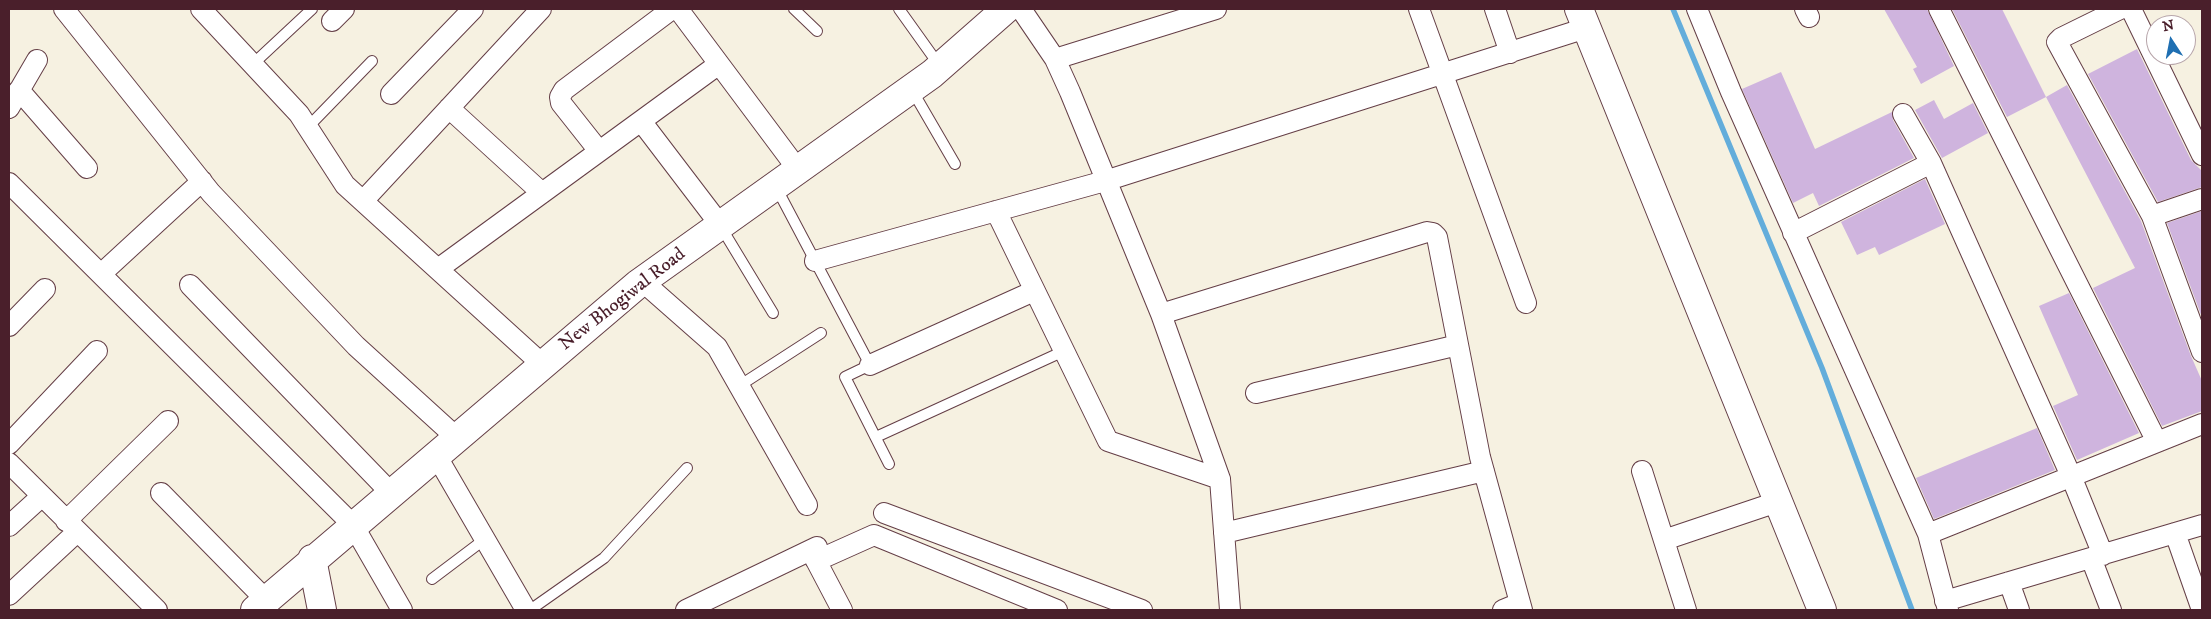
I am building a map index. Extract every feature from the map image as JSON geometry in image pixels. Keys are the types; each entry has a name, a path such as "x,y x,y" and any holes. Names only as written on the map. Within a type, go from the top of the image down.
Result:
{"street":[{"path":"64,9 202,181 356,346 457,438"},
{"path":"201,9 299,114 345,185 543,365"},
{"path":"391,94 473,9"},
{"path":"363,201 541,9"},
{"path":"599,151 561,103 560,97 564,90 672,9"},
{"path":"678,9 799,170"},
{"name":"New Bhogiwal Road","path":"261,605 642,281 912,89 1006,9"},
{"path":"1021,9 1054,59 1070,92 1161,314 1220,479 1230,610"},
{"path":"1054,59 1168,16 1216,9"},
{"path":"1419,9 1526,303"},
{"path":"1495,9 1510,53"},
{"path":"1697,9 1793,233 1928,534 1947,606 2009,582 2202,525"},
{"path":"1939,9 2157,442"},
{"path":"2120,9 2061,38 2057,42 2152,216 2202,352"},
{"path":"2131,9 2201,151"},
{"path":"815,261 1105,181 1510,53 1582,18 1822,610"},
{"path":"9,108 37,60"},
{"path":"438,269 719,64"},
{"path":"19,90 87,168"},
{"path":"449,108 542,193"},
{"path":"1903,114 1931,163 2072,476 2097,556 2111,610"},
{"path":"641,121 720,226"},
{"path":"1793,233 1931,163"},
{"path":"101,274 202,181"},
{"path":"9,183 353,525 402,610"},
{"path":"2152,216 2202,199"},
{"path":"996,211 1108,441 1220,479"},
{"path":"1161,314 1427,232 1433,233 1438,237 1484,471 1515,608"},
{"path":"642,281 717,347 807,505"},
{"path":"190,285 391,493"},
{"path":"9,326 46,289"},
{"path":"870,365 1034,291"},
{"path":"1256,393 1458,345"},
{"path":"9,444 97,352"},
{"path":"9,595 168,421"},
{"path":"1928,534 2202,425"},
{"path":"436,455 528,610"},
{"path":"9,463 157,610"},
{"path":"1224,533 1484,471"},
{"path":"1642,471 1686,610"},
{"path":"161,493 261,605"},
{"path":"9,526 42,496"},
{"path":"1664,540 1777,502"},
{"path":"884,513 1142,610"},
{"path":"2175,533 2202,610"},
{"path":"686,610 815,553 874,535 1016,603 1057,610"},
{"path":"815,553 842,610"},
{"path":"312,560 322,610"},
{"path":"2009,582 2019,610"}],"lane":[{"path":"253,64 312,9"},
{"path":"794,9 817,31"},
{"path":"899,9 940,67"},
{"path":"308,127 372,61"},
{"path":"912,89 955,164"},
{"path":"776,187 870,365 846,377 890,464"},
{"path":"720,226 772,314"},
{"path":"739,386 821,333"},
{"path":"876,436 1064,351"},
{"path":"528,610 604,558 687,468"},
{"path":"432,579 485,539"}],"building":[{"path":"1884,9 1927,9 1954,66 1921,84 1913,69 1917,67"},
{"path":"1952,9 2002,9 2046,97 2007,117"},
{"path":"2137,49 2191,160 2202,171 2202,187 2158,202 2088,74"},
{"path":"1781,72 1815,149 1892,112 1893,120 1914,158 1819,206 1813,193 1793,203 1742,89"},
{"path":"2067,85 2141,221 2202,381 2202,411 2162,426 2093,288 2135,268 2046,97"},
{"path":"1934,100 1944,119 1973,103 1988,133 1942,158 1915,110"},
{"path":"1925,179 1945,224 1879,255 1875,247 1857,255 1841,222"},
{"path":"2202,211 2202,314 2201,315 2167,223"},
{"path":"2069,293 2139,433 2077,460 2053,406 2078,395 2039,306"},
{"path":"2037,428 2055,470 1934,519 1916,478"}],"waterway":[{"path":"1673,9 1822,368 1912,610"}]}
